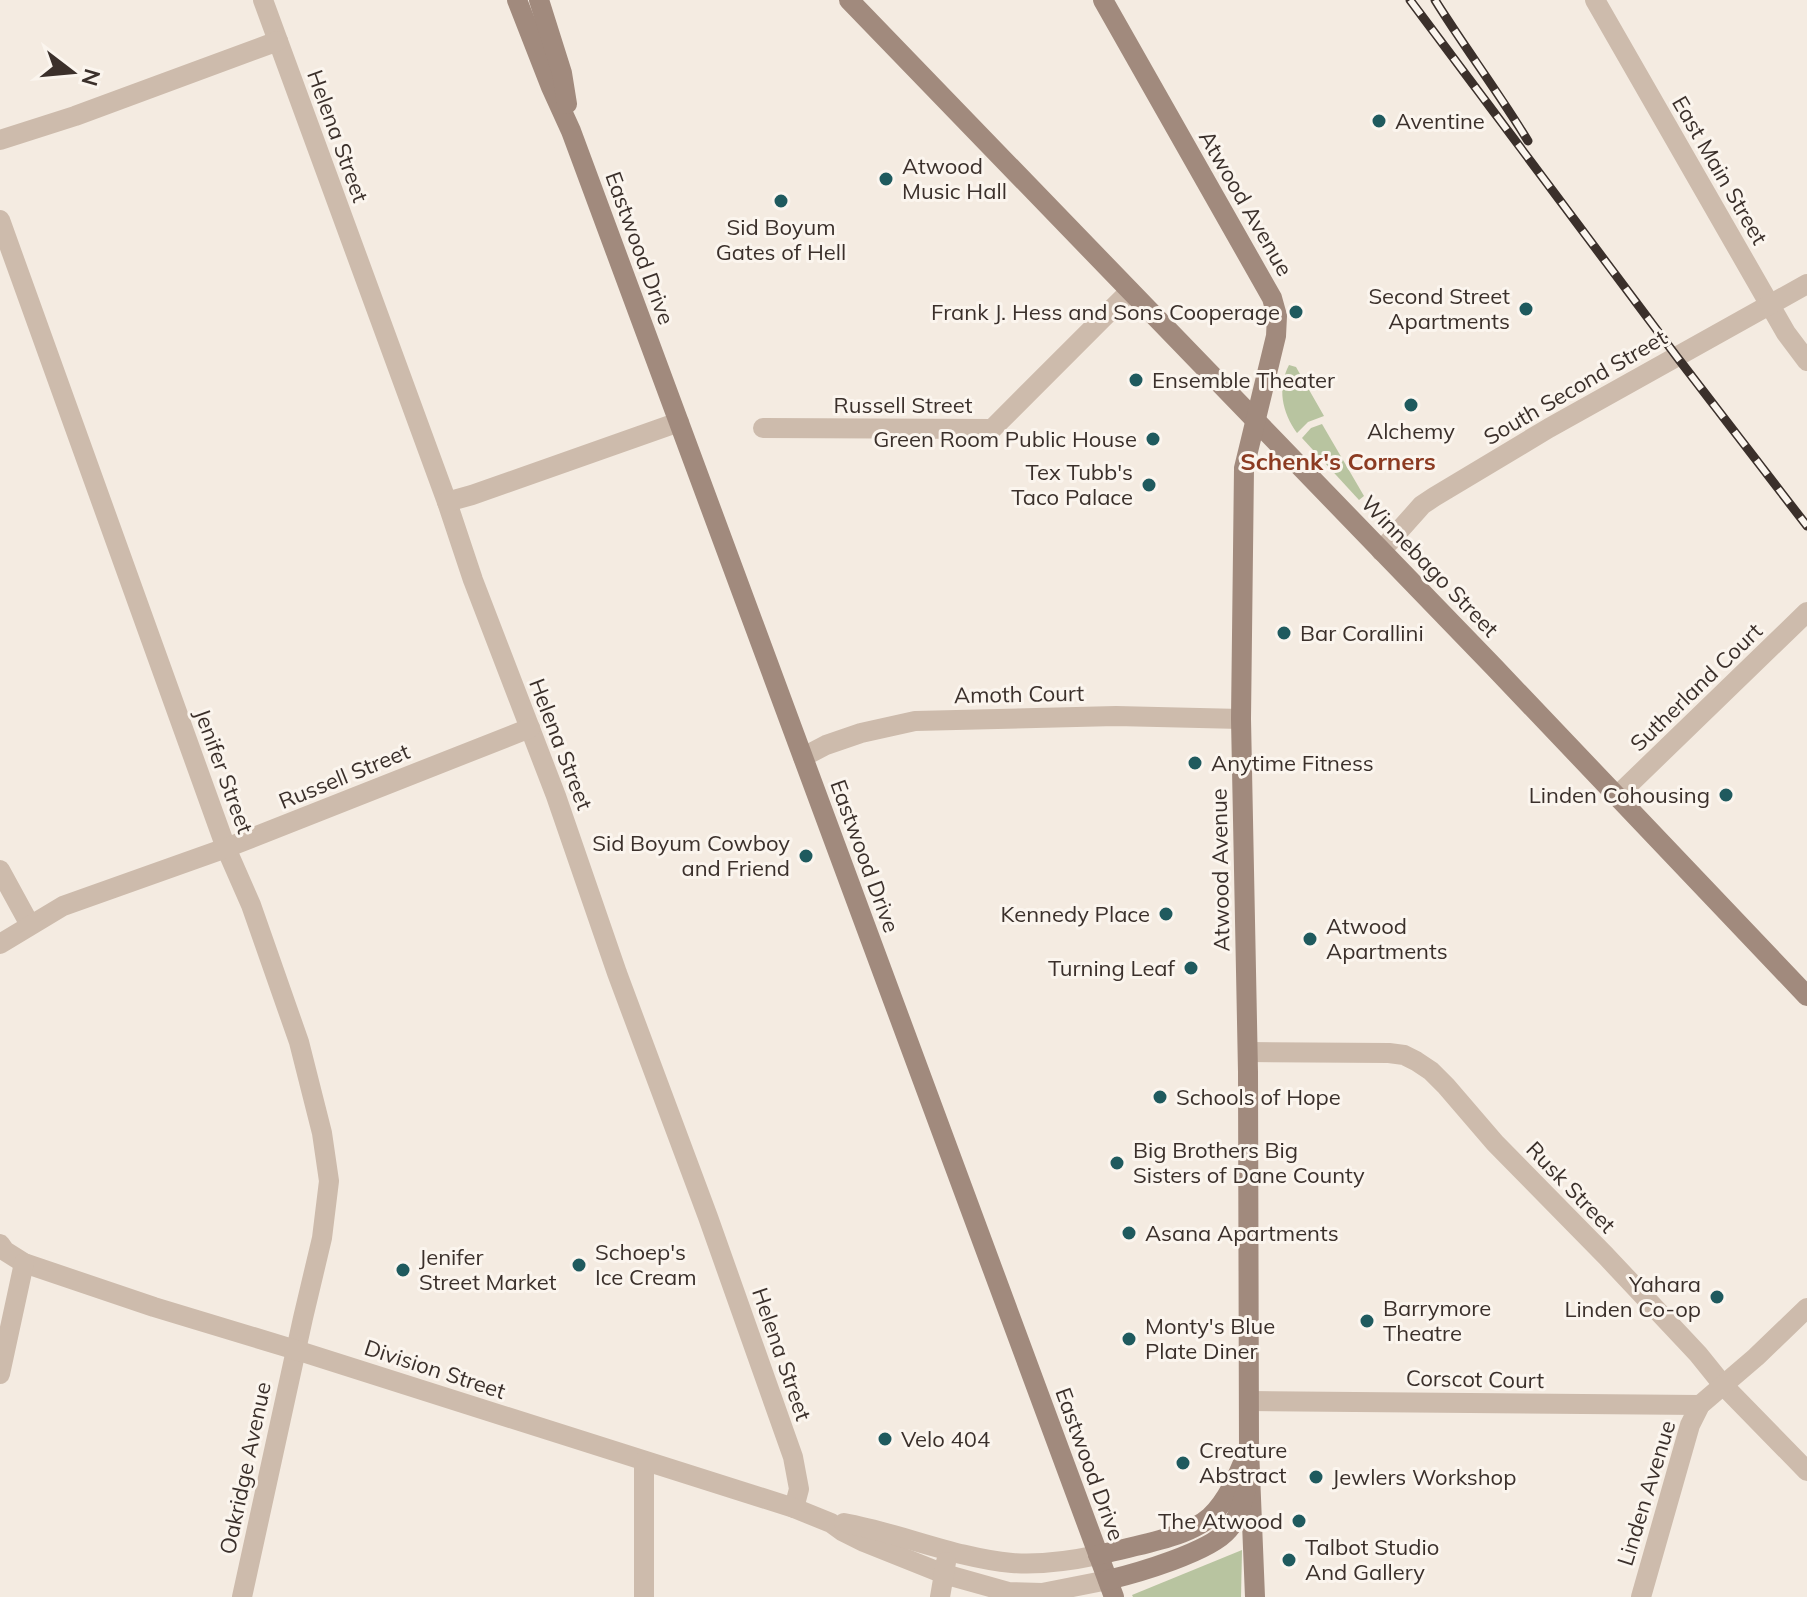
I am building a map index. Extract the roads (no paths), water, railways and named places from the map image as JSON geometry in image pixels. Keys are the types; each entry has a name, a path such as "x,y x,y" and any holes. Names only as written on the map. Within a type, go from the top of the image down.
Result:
{"street":[{"name":"Helena Street","path":"263,0 473,580 556,796 793,1457 799,1489 794,1508"},
{"name":"Eastwood Drive","path":"517,0 571,131 1111,1589"},
{"name":"Eastwood Drive","path":"539,0 562,73 571,131"},
{"name":"Winnebago Street","path":"849,0 1618,795 1807,996"},
{"name":"Atwood Avenue","path":"1103,0 1272,298 1277,316 1276,336 1244,468 1241,719 1248,1052 1249,1449 1255,1597"},
{"name":"East Main Street","path":"1595,0 1786,333 1807,361"},
{"path":"0,140 75,116 278,41"},
{"name":"Jenifer Street","path":"0,220 299,1042 322,1133 329,1181 322,1238 296,1350"},
{"name":"South Second Street","path":"1381,551 1429,500 1549,428 1807,284"},
{"name":"Russell Street","path":"763,428 992,429 1130,291"},
{"path":"447,502 679,422"},
{"name":"Sutherland Court","path":"1618,795 1807,612"},
{"name":"Amoth Court","path":"803,757 861,733 915,721 1116,716 1241,719"},
{"name":"Russell Street","path":"0,944 63,906 226,848 530,728"},
{"path":"0,870 30,925"},
{"name":"Rusk Street","path":"1248,1052 1389,1053 1404,1055 1431,1071 1495,1143 1807,1471"},
{"name":"Division Street","path":"0,1244 24,1263 154,1307 794,1508 831,1523 864,1542 944,1574 1008,1592 1111,1589 1128,1575 1201,1549 1229,1530 1250,1474"},
{"path":"0,1374 24,1263"},
{"name":"Linden Avenue","path":"1641,1597 1690,1425 1700,1405 1807,1308"},
{"name":"Oakridge Avenue","path":"242,1597 296,1350"},
{"name":"Corscot Court","path":"1249,1401 1700,1405"},
{"name":"Division Street","path":"831,1523 845,1523 991,1560 1032,1564 1069,1561 1174,1535 1208,1519 1227,1495 1249,1449"},
{"path":"644,1461 644,1597"},
{"path":"940,1597 949,1550"}],"railway":[{"path":"1410,0 1807,526"},
{"path":"1435,0 1528,141"}],"place":[{"name":"Aventine","path":"1379,121"},
{"name":"Atwood Music Hall","path":"886,179"},
{"name":"Sid Boyum Gates of Hell","path":"781,201"},
{"name":"Second Street Apartments","path":"1526,309"},
{"name":"Frank J. Hess and Sons Cooperage","path":"1296,312"},
{"name":"Ensemble Theater","path":"1136,380"},
{"name":"Alchemy","path":"1411,405"},
{"name":"Green Room Public House","path":"1153,439"},
{"name":"Tex Tubb's Taco Palace","path":"1149,485"},
{"name":"Bar Corallini","path":"1284,633"},
{"name":"Anytime Fitness","path":"1195,763"},
{"name":"Linden Cohousing","path":"1726,795"},
{"name":"Sid Boyum Cowboy and Friend","path":"806,856"},
{"name":"Kennedy Place","path":"1166,914"},
{"name":"Atwood Apartments","path":"1310,939"},
{"name":"Turning Leaf","path":"1191,968"},
{"name":"Schools of Hope","path":"1160,1097"},
{"name":"Big Brothers Big Sisters of Dane County","path":"1117,1163"},
{"name":"Asana Apartments","path":"1129,1233"},
{"name":"Schoep's Ice Cream","path":"579,1265"},
{"name":"Jenifer Street Market","path":"403,1270"},
{"name":"Yahara Linden Co-op","path":"1717,1297"},
{"name":"Barrymore Theatre","path":"1367,1321"},
{"name":"Monty's Blue Plate Diner","path":"1129,1339"},
{"name":"Velo 404","path":"885,1439"},
{"name":"Creature Abstract","path":"1183,1463"},
{"name":"Jewlers Workshop","path":"1316,1477"},
{"name":"The Atwood","path":"1299,1521"},
{"name":"Talbot Studio And Gallery","path":"1289,1560"}],"district":[{"name":"Schenk's Corners","path":"1338,462"}]}
